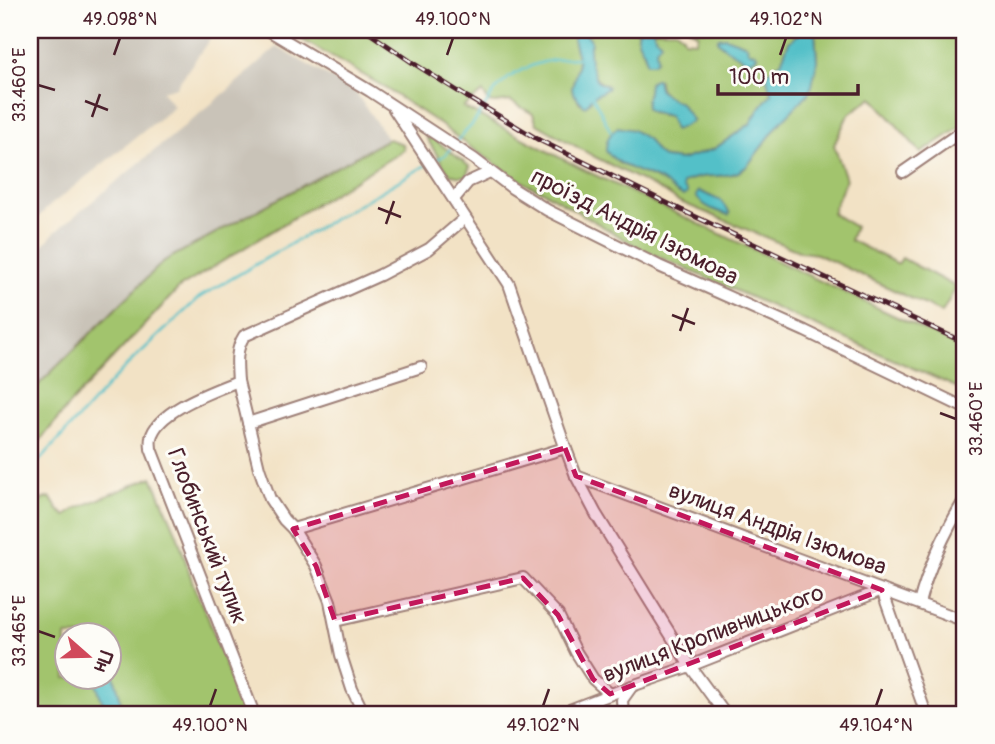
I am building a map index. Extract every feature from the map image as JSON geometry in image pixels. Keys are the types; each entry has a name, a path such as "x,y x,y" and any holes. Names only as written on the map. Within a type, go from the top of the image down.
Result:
{"street":[{"name":"проїзд Андрія Ізюмова","path":"268,30 436,133 547,210 659,266 805,331 965,408"},
{"path":"393,106 509,284 565,448 596,514 690,666 725,714"},
{"path":"903,172 965,129"},
{"path":"454,200 468,181 490,172"},
{"path":"364,714 352,689 341,654 330,601 316,566 270,499 259,468 238,381 238,345 244,336 429,250 465,218"},
{"path":"248,423 421,367"},
{"name":"Глобинський тупик","path":"238,381 177,409 162,422 150,439 151,449 254,714"},
{"path":"293,529 565,448"},
{"name":"вулиця Андрія Ізюмова","path":"576,476 965,621"},
{"path":"919,603 935,555 965,499"},
{"path":"335,621 523,578 558,615 593,680 610,694"},
{"path":"882,590 926,714"},
{"name":"вулиця Кропивницького","path":"559,714 690,666 882,590"},
{"path":"623,714 622,700 632,686"}],"highlighted area":[{"path":"565,448 576,476 882,590 610,694 593,679 558,615 523,578 335,621 316,566 293,529"}],"shaded area":[{"path":"30,30 216,30 176,87 162,91 174,107 47,208 30,226"},
{"path":"277,47 355,92 388,139 164,261 30,393 30,260 55,232"}],"green space":[{"path":"285,30 575,30 573,41 578,63 572,89 580,103 588,104 606,85 593,73 589,61 591,42 582,30 639,30 637,36 646,58 657,59 653,30 676,30 684,40 695,41 698,34 691,30 803,30 789,42 781,62 767,73 771,94 750,124 714,149 681,160 664,158 647,139 618,163 683,187 683,183 691,179 732,174 747,166 779,124 817,61 815,30 959,30 965,33 965,124 921,153 872,97 848,115 834,145 846,179 832,213 855,227 850,240 898,264 902,258 956,287 942,313 817,254 801,252 678,201 537,124 533,114 510,101 488,102 483,92 463,107 578,167 965,349 965,391 643,250 528,185 379,84","holes":["659,81 665,94 678,101 692,120 671,121 669,116 649,111 648,94"]},
{"path":"426,137 434,139 470,167 466,176 448,173"},
{"path":"388,139 403,144 404,150 179,288 69,405 30,453 30,393 164,261"},
{"path":"152,477 177,534 195,590 243,713 118,714 121,711 119,692 122,692 122,622 52,622 52,692 99,692 108,714 30,714 30,495 41,500 50,497 58,510 66,516 75,509"}],"water":[{"path":"575,30 582,30 590,38 590,63 598,82 608,87 584,106 572,88 578,63 573,41"},
{"path":"639,30 653,30 661,42 656,49 657,59 654,63 646,63 645,53 638,40"},
{"path":"803,30 815,30 817,61 812,86 808,94 740,171 691,179 683,183 687,192 684,196 661,181 618,161 606,151 612,132 618,127 633,130 647,139 664,158 681,160 714,149 750,124 771,94 767,73 781,62 789,42"},
{"path":"725,37 747,45 748,51 756,53 757,56 746,61 717,40"},
{"path":"657,79 663,93 680,103 692,120 674,130 669,116 648,110 646,104 649,83"},
{"path":"699,191 721,201 729,215 702,203 696,196"},
{"path":"99,692 119,692 121,711 118,714 106,712"}],"waterway":[{"path":"456,142 472,125 496,90 513,75 545,62 579,58"},
{"path":"592,95 611,132"},
{"path":"432,162 445,155 452,147"},
{"path":"30,471 124,368 200,297 426,165"}],"railway":[{"path":"365,30 413,63 539,140 965,343"}]}
